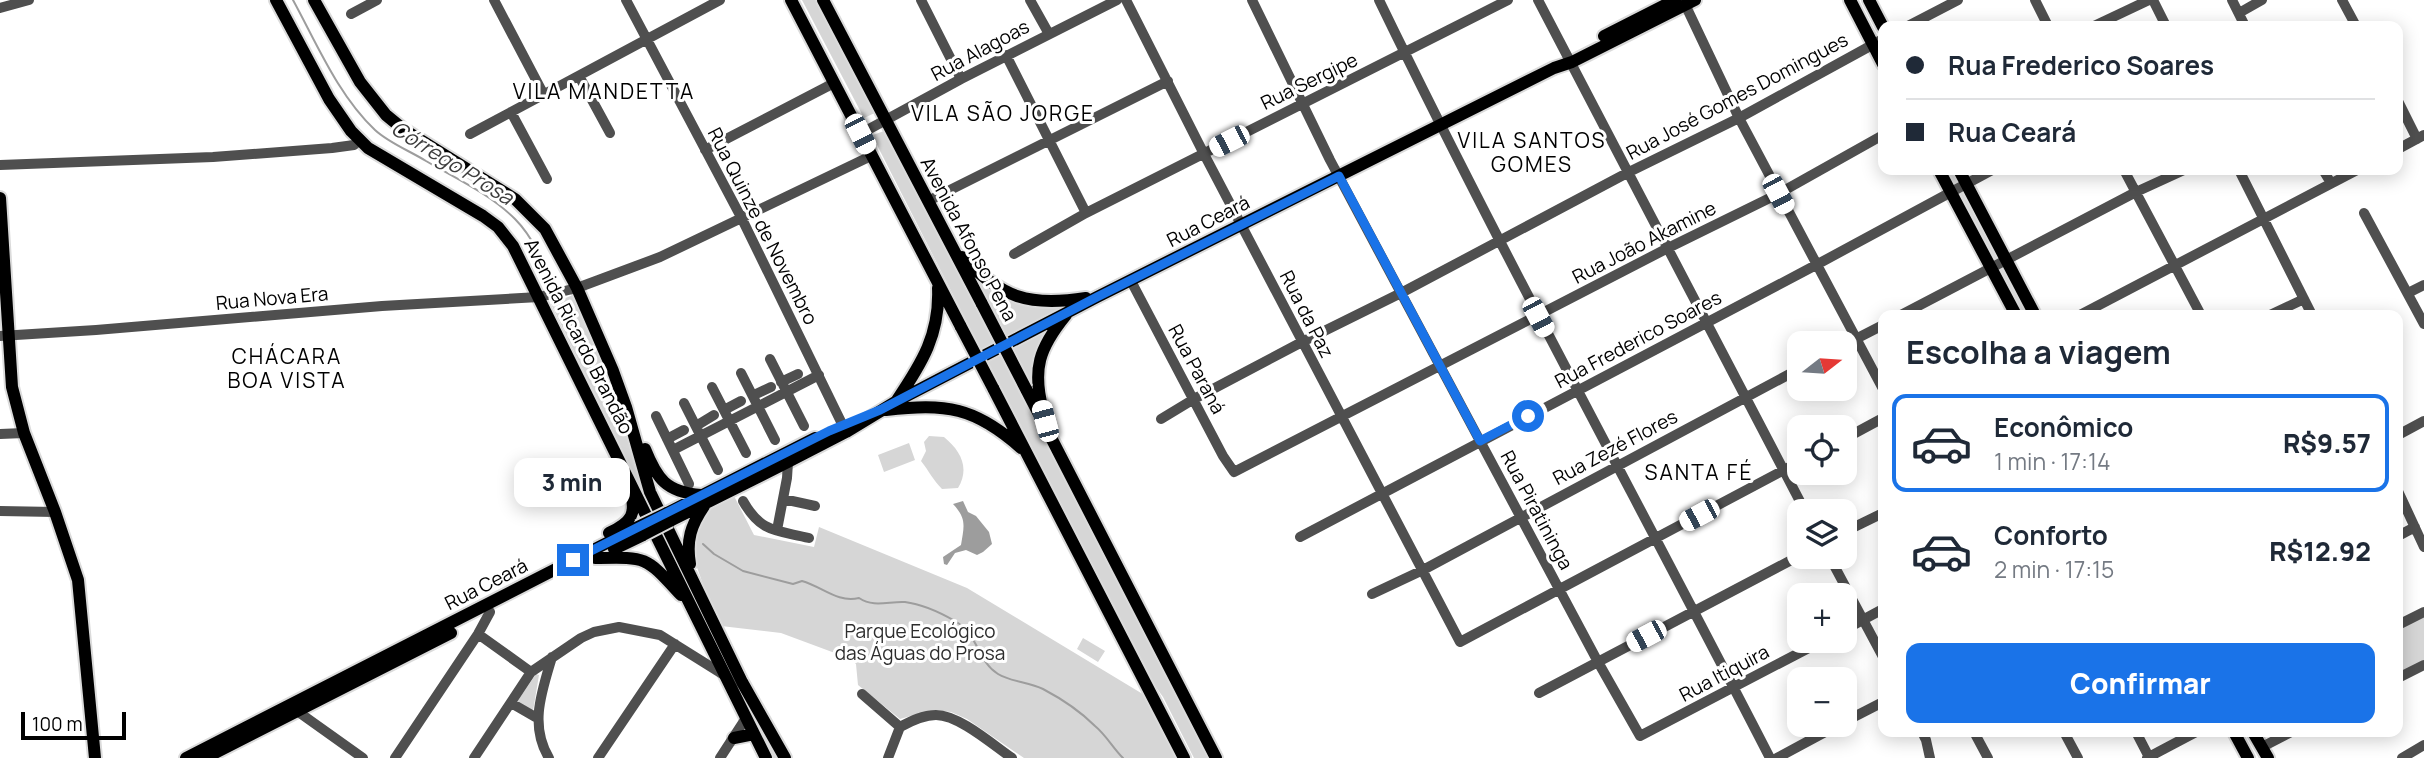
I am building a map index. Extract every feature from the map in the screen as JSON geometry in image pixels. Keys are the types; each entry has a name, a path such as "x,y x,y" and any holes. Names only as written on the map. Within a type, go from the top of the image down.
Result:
{"main road":[{"name":"Avenida Ricardo Brandão","path":"276,0 329,99 368,148 498,227 513,246 544,296 614,447 766,758"},
{"name":"Avenida Ricardo Brandão","path":"314,0 349,64 372,100 386,115 403,129 515,199 545,229 626,407 650,492 742,682 785,758"},
{"path":"791,0 1184,758"},
{"name":"Avenida Afonso Pena","path":"823,0 1216,758"},
{"path":"1850,0 1878,42"},
{"path":"1869,0 1880,21"},
{"name":"Rua Ceará","path":"212,757 295,708 551,571 704,499 1097,297 1685,1"},
{"path":"1942,175 2013,310"},
{"path":"1962,175 2032,310"},
{"path":"0,198 4,335 12,387 23,433 55,512 78,580 95,758"},
{"path":"954,249 985,280 1008,294 1056,303 1097,297"},
{"path":"897,401 928,350 938,311 938,284"},
{"path":"1050,435 1039,398 1038,360 1049,337 1069,312"},
{"path":"880,410 925,405 958,410 989,424 1027,452"},
{"path":"626,407 654,473 670,487 704,499 689,534 688,547 694,581"},
{"name":"Rua Ceará","path":"704,499 788,462 844,428"},
{"path":"551,571 594,540 619,528 633,514 631,494 614,447"},
{"name":"Rua Ceará","path":"186,758 295,708 490,612 595,558 640,531"},
{"path":"595,558 643,559 653,565 692,606"},
{"path":"734,738 754,734"},
{"path":"86,758 93,736"},
{"path":"93,736 106,758"},
{"path":"2237,737 2248,758"}],"street":[{"path":"0,8 29,0"},
{"path":"351,14 377,0"},
{"path":"494,0 544,94"},
{"name":"Rua Quinze de Novembro","path":"626,0 742,219 844,428"},
{"path":"470,134 720,0"},
{"path":"921,0 961,79"},
{"path":"1030,0 1049,34"},
{"name":"Rua Alagoas","path":"860,134 1006,55 1117,0"},
{"name":"Rua da Paz","path":"1126,0 1460,642 1559,588"},
{"name":"Rua Piratininga","path":"1252,0 1339,176 1439,366 1640,736"},
{"path":"1378,0 1538,317 1770,758"},
{"name":"Rua Sergipe","path":"1014,254 1086,213 1508,0"},
{"path":"1538,0 1799,499"},
{"path":"1918,21 1958,0"},
{"path":"2035,0 2046,21"},
{"path":"2105,21 2151,0 2163,21"},
{"path":"2232,0 2242,21"},
{"path":"2238,13 2262,0"},
{"path":"2342,0 2350,21"},
{"path":"1685,1 1739,118 1852,331"},
{"name":"Rua José Gomes Domingues","path":"1161,419 1302,342 1401,293 1629,172 1739,118 1878,42"},
{"path":"1006,55 1086,213"},
{"path":"579,76 610,133"},
{"path":"928,201 1168,81"},
{"path":"705,150 834,83"},
{"path":"2403,110 2421,137 2403,146"},
{"path":"511,112 547,178"},
{"name":"Rua João Akamine","path":"1233,472 1778,194 1878,138"},
{"path":"0,165 214,157 332,148 354,145 360,139"},
{"name":"Rua Nova Era","path":"4,335 544,296 660,257 871,156"},
{"name":"Rua Frederico Soares","path":"1300,537 1982,175"},
{"path":"2127,175 2198,310"},
{"path":"1910,310 2173,175"},
{"path":"2242,175 2310,310"},
{"path":"2326,175 2331,183"},
{"path":"2089,310 2347,175"},
{"path":"2364,213 2424,324"},
{"name":"Rua Paraná","path":"1131,281 1233,472"},
{"path":"2408,293 2424,285"},
{"path":"2281,310 2304,299"},
{"path":"1857,338 1878,327"},
{"path":"1857,341 1878,380"},
{"path":"770,359 804,426"},
{"path":"741,373 775,440"},
{"path":"781,382 798,374"},
{"path":"673,450 819,375"},
{"name":"Rua Zezé Flores","path":"1372,594 1423,570 1787,375"},
{"path":"712,387 747,453"},
{"path":"754,396 771,387"},
{"path":"724,410 741,401"},
{"path":"684,403 718,470"},
{"path":"696,426 714,415"},
{"path":"656,416 690,484"},
{"path":"1857,432 1878,421"},
{"path":"2403,432 2424,421"},
{"path":"667,439 684,430"},
{"path":"0,435 23,433"},
{"path":"777,530 788,462"},
{"path":"1559,588 1787,468"},
{"path":"783,499 815,506"},
{"path":"743,501 752,518 759,524 809,538"},
{"path":"2403,502 2424,547"},
{"path":"0,511 55,512"},
{"path":"1857,526 1878,516"},
{"path":"2403,533 2415,527"},
{"path":"1539,693 1787,562"},
{"path":"1836,569 1878,648"},
{"path":"395,758 490,612"},
{"path":"1857,623 1878,612"},
{"path":"2403,622 2424,612"},
{"path":"474,758 531,672 552,656 594,632 619,626 660,635 726,677 742,682"},
{"path":"478,634 531,672"},
{"path":"598,758 675,644"},
{"name":"Rua Itiquira","path":"1640,736 1800,653"},
{"path":"549,758 541,740 537,718 540,693 552,656"},
{"path":"2403,676 2424,665"},
{"path":"862,694 900,727"},
{"path":"511,703 537,718"},
{"path":"1857,715 1878,705"},
{"path":"295,708 363,758"},
{"path":"888,758 900,727 914,719 936,715 961,723 1012,758"},
{"path":"720,758 746,718"},
{"path":"1777,758 1816,737"},
{"path":"1924,737 1930,758"},
{"path":"1977,737 1988,758"},
{"path":"2067,737 2078,758"},
{"path":"2138,737 2148,758 2187,737"},
{"path":"2265,752 2284,737"},
{"path":"2405,757 2424,745"}],"green space":[{"path":"802,0 821,0 879,111 864,118"},
{"path":"884,131 949,249 1212,758 1194,758 1163,697 1143,669 879,149 873,135"},
{"path":"1946,175 1956,175 2026,310 2017,310"},
{"path":"972,272 1006,297 1079,301 1048,333 1037,352 1032,378 1040,407 972,277"},
{"path":"573,295 598,345 620,400 642,479 777,758 771,758 551,304"},
{"path":"929,436 944,437 959,454 963,474 958,488 942,489 921,461 926,451 924,442"},
{"path":"909,443 915,460 884,472 878,455"},
{"name":"Parque Ecológico das Águas do Prosa","path":"734,496 754,535 814,547 819,527 967,588 1146,696 1178,758 1024,758 967,719 951,712 932,710 900,719 858,685 856,664 851,659 781,633 721,626 708,599 691,550 701,514"},
{"path":"2424,612 2424,665 2403,676 2403,622"},
{"path":"1083,638 1105,651 1098,662 1077,649"},
{"path":"536,674 539,675 533,711 517,702"}],"shaded area":[{"path":"963,501 968,512 976,516 989,532 992,544 977,555 966,550 955,553 947,565 944,564 943,557 961,545 963,533 962,519 953,504"}],"waterway":[{"name":"Córrego Prosa","path":"293,0 339,85 362,116 387,139 472,187 505,210 533,243 555,288"},
{"name":"Córrego Prosa","path":"559,296 602,394"},
{"name":"Córrego Prosa","path":"703,544 714,554 743,571 793,584 802,581 844,598 859,598 876,603 911,603 949,618 969,633 991,669 1003,677 1043,689 1070,706 1099,730 1123,758"}],"district":[{"name":"VILA MANDETTA","path":"604,92"},
{"name":"VILA SÃO JORGE","path":"1003,114"},
{"name":"VILA SANTOS GOMES","path":"1532,153"},
{"name":"CHÁCARA BOA VISTA","path":"287,369"},
{"name":"SANTA FÉ","path":"1699,473"}],"route":[{"path":"573,560 829,431 880,410 1097,297 1339,176 1480,441 1528,416"}]}
